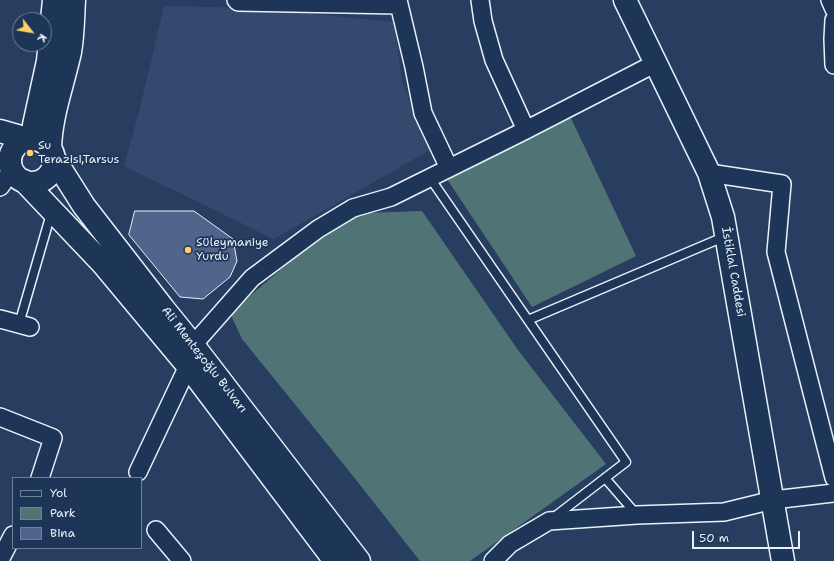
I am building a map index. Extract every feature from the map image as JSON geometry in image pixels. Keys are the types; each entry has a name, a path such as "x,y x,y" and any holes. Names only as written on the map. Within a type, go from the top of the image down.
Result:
{"main road":[{"path":"42,146 20,143 15,147 9,170 36,182 46,177 52,168 34,125 48,61 54,0"},
{"path":"42,146 50,135 70,51 74,0"},
{"name":"İstiklal Caddesi","path":"625,0 709,174 723,217 783,561"},
{"path":"1,131 42,146"},
{"name":"Ali Menteşoğlu Bulvarı","path":"42,146 84,206 359,561"},
{"name":"Ali Menteşoğlu Bulvarı","path":"9,170 103,264 188,366 335,561"}],"street":[{"path":"236,0 238,2 399,2 423,113 449,168"},
{"path":"480,0 483,21 494,60 526,130"},
{"path":"830,0 834,8"},
{"path":"834,20 834,65"},
{"path":"193,345 252,278 318,229 353,208 391,197 430,178 656,63"},
{"path":"709,174 782,184 776,252 834,478"},
{"path":"0,319 25,326"},
{"path":"138,472 188,366"},
{"path":"0,417 53,438 40,477"},
{"path":"493,561 510,544 550,521 724,512 773,500 834,493"},
{"path":"156,530 182,561"},
{"path":"0,560 12,536"}],"lane":[{"path":"430,178 626,462 550,521"},
{"path":"25,326 50,217"},
{"path":"528,320 726,235"},
{"path":"605,478 637,516"}],"shaded area":[{"path":"164,6 252,8 394,22 402,81 430,150 274,239 124,166 139,112"}],"green space":[{"path":"570,116 636,256 532,307 447,179"},
{"path":"422,211 518,350 606,464 470,561 420,561 242,339 230,313 320,236 364,213"}],"building":[{"name":"Süleymaniye Yurdu","path":"135,211 194,211 233,239 237,261 230,277 203,299 180,297 129,235"}],"place":[{"name":"Su Terazisi,Tarsus","path":"30,153"},
{"name":"Süleymaniye Yurdu","path":"188,250"}]}
